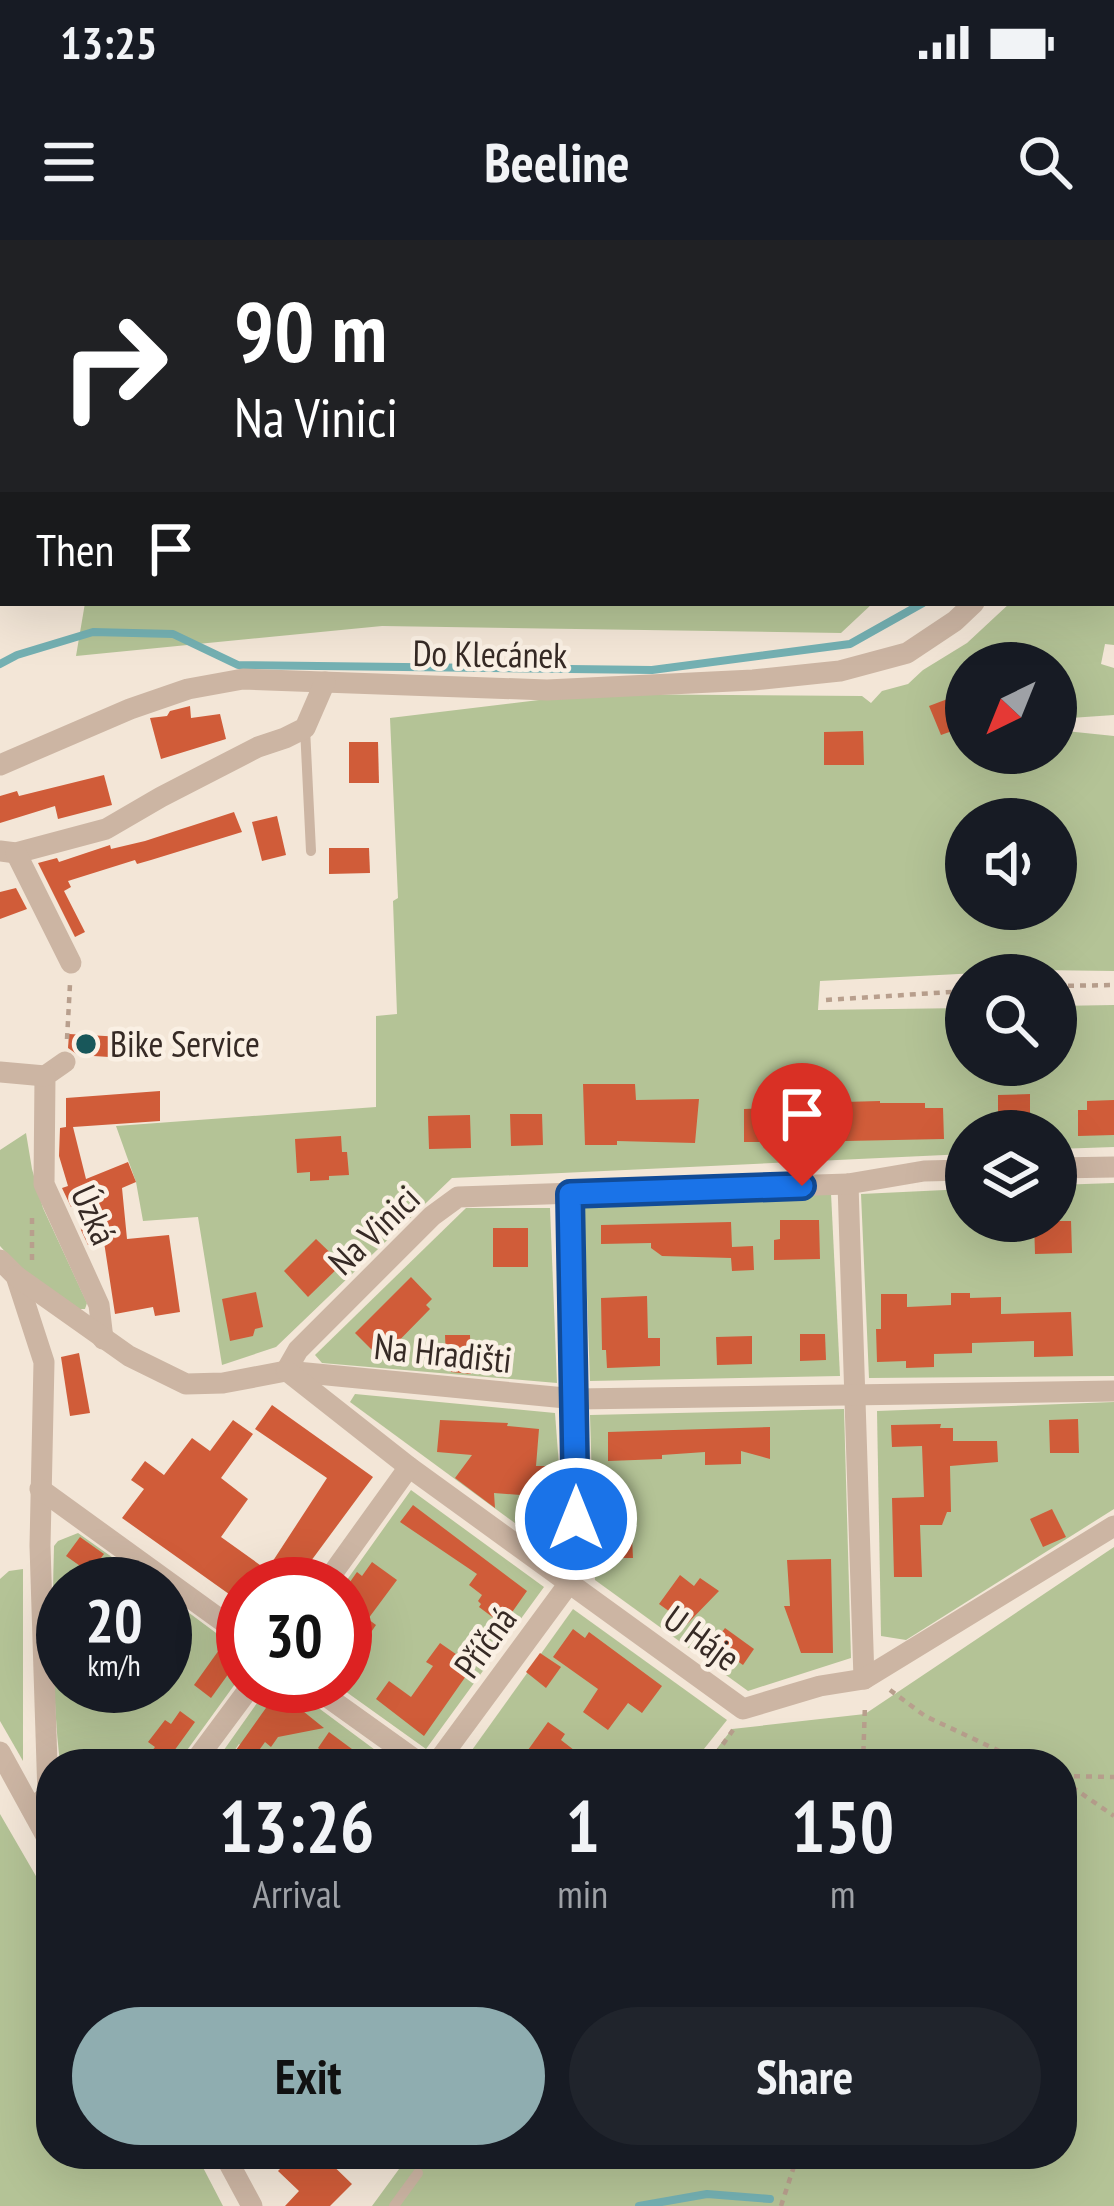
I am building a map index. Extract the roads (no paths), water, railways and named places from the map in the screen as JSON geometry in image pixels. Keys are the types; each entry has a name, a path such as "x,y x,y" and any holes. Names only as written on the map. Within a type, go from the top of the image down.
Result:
{"street":[{"name":"Do Klecánek","path":"0,765 188,689 242,679 480,689 753,680 840,670 907,653 971,606"},
{"path":"71,963 8,852 106,829 161,796 305,728 325,682"},
{"path":"0,1072 45,1076 65,1062"},
{"name":"Úzká","path":"45,1076 44,1184 99,1305 103,1339"},
{"path":"1077,1167 1114,1166"},
{"name":"Na Vinici","path":"286,1371 298,1350 432,1216 458,1197 848,1184 945,1171"},
{"path":"848,1184 864,1679"},
{"path":"570,1194 576,1399 576,1559 570,1582"},
{"path":"8,1268 44,1362 40,1489 46,1749"},
{"name":"Na Hradišti","path":"8,1268 128,1356 186,1384 223,1383 286,1371 576,1399 1114,1391"},
{"name":"U Háje","path":"286,1371 409,1467 743,1709 820,1686 864,1679 1114,1526"},
{"path":"344,1557 409,1467"},
{"path":"40,1489 216,1616"},
{"name":"Příčná","path":"447,1749 570,1582"},
{"path":"204,1749 231,1713"},
{"path":"350,1713 400,1749"},
{"path":"0,1752 36,1817"},
{"path":"31,1808 36,1804"},
{"path":"232,2169 252,2206"}],"lane":[{"path":"305,728 311,851"},
{"path":"394,2206 418,2173"}],"waterway":[{"path":"0,664 93,632 173,634 238,665 652,670 850,644 918,606"},
{"path":"639,2206 707,2194 770,2199"}],"place":[{"name":"Bike Service","path":"86,1044"}]}
